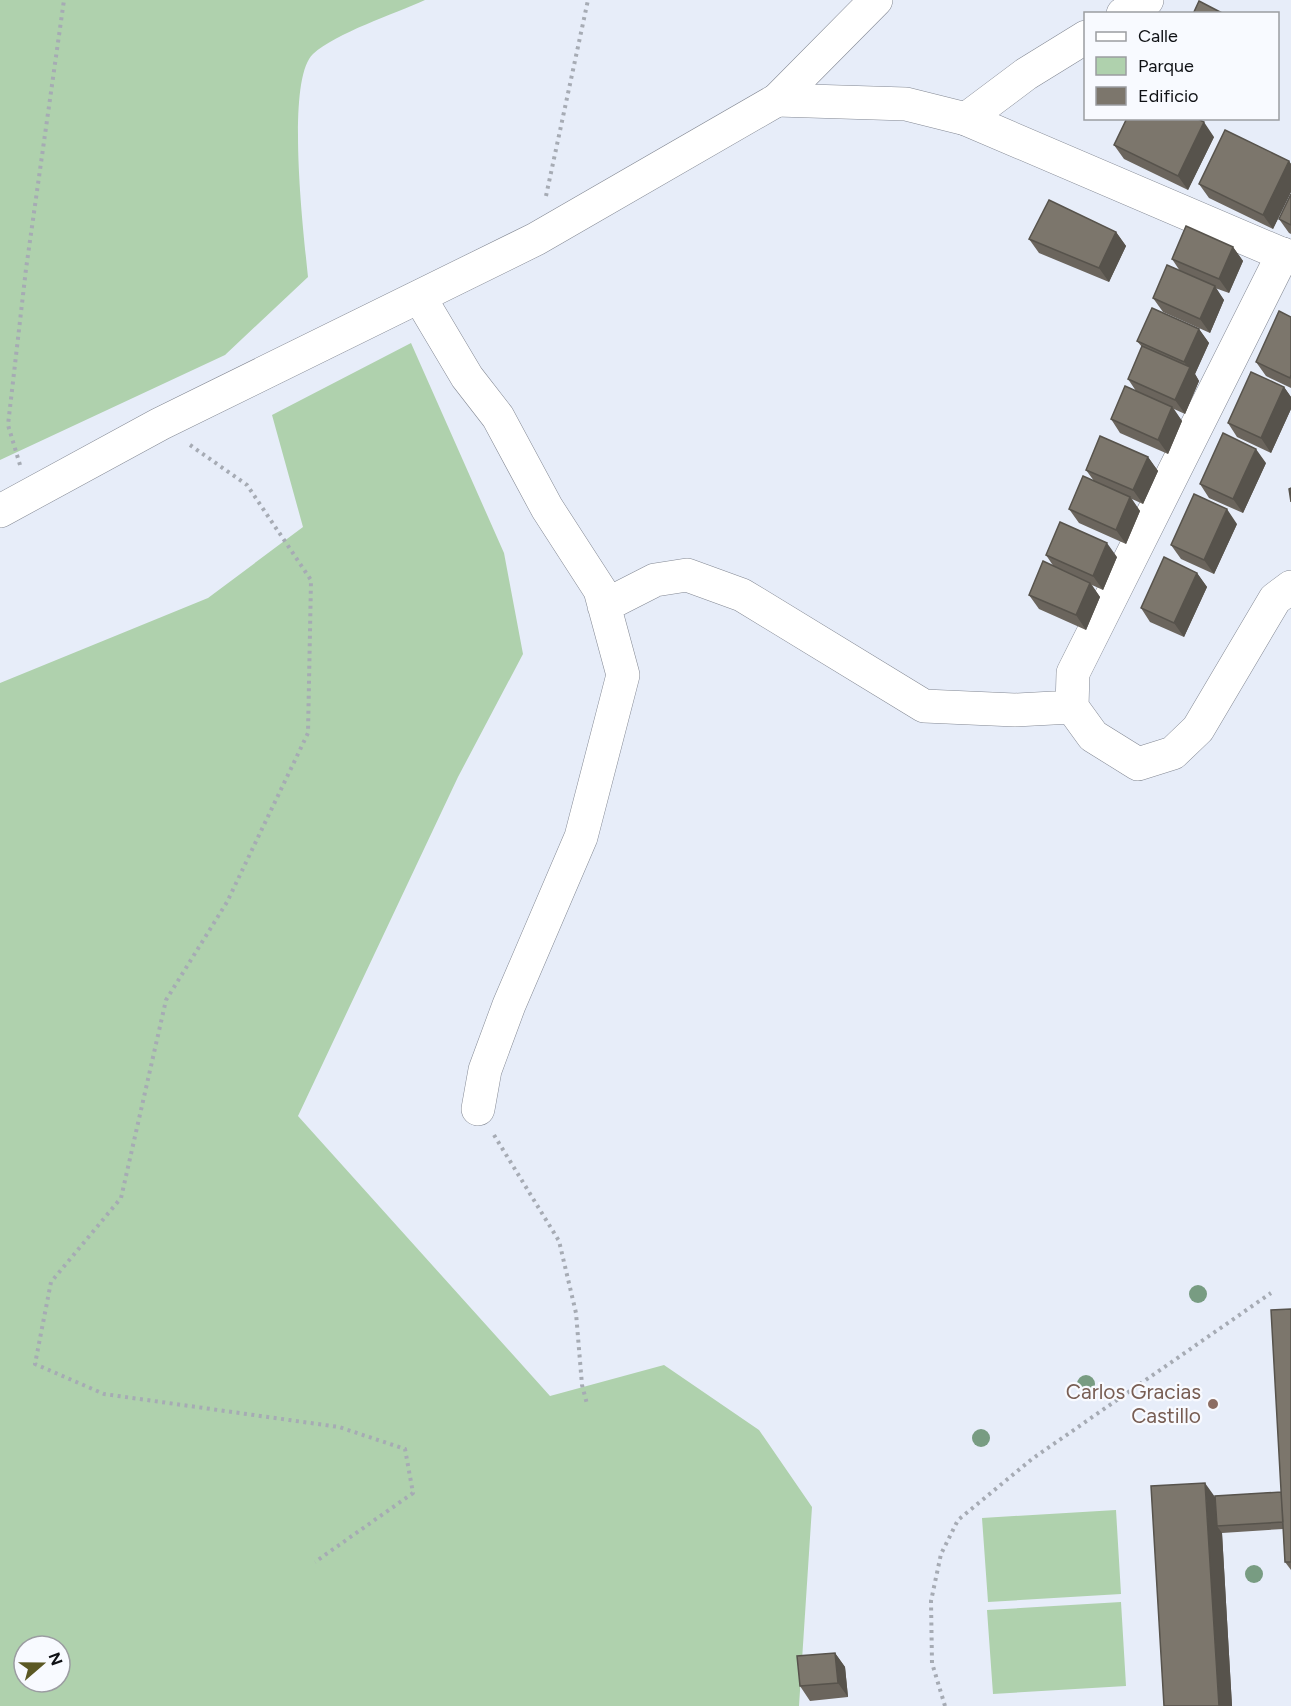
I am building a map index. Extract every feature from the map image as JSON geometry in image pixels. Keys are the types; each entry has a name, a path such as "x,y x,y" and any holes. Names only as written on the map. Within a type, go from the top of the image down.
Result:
{"street":[{"path":"0,512 160,424 536,239 777,100 876,0"},
{"path":"1126,12 1147,0"},
{"path":"966,119 1026,74 1084,38"},
{"path":"777,100 906,104 966,119 1287,256 1073,673 1072,707 1093,736 1138,764 1173,753 1198,729 1275,599 1291,586"},
{"path":"420,298 467,377 515,446 547,508 600,590 623,675 581,837 509,1005 485,1070 478,1109"},
{"path":"604,606 655,580 687,575 742,595 924,706 1015,710 1072,707"}],"path":[{"path":"29,496 8,425 26,269 64,0"},
{"path":"536,239 588,0"},
{"path":"160,424 247,485 311,580 308,733 227,902 166,1000 121,1198 51,1282 34,1364 104,1394 339,1427 405,1449 412,1493 315,1562"},
{"path":"478,1109 559,1241 576,1313 582,1385 587,1404"},
{"path":"945,1706 932,1663 931,1602 941,1554 958,1520 1032,1459 1271,1293"}],"green space":[{"path":"0,0 425,0 366,24 323,46 313,54 305,69 300,94 298,160 308,277 225,355 0,460"},
{"path":"411,343 504,553 523,654 458,777 298,1116 550,1396 664,1365 759,1430 812,1507 799,1706 0,1706 0,683 208,598 303,527 272,415"},
{"path":"1116,1510 1121,1594 988,1602 982,1518"},
{"path":"1121,1602 1126,1686 993,1694 987,1610"}],"building":[{"path":"1199,1 1220,12 1194,12"},
{"path":"1126,120 1200,120 1204,122 1178,176 1114,145"},
{"path":"1225,130 1289,161 1263,215 1199,184"},
{"path":"1291,194 1291,225 1279,219"},
{"path":"1049,200 1116,232 1099,268 1029,239"},
{"path":"1186,226 1233,247 1219,279 1172,259"},
{"path":"1167,265 1215,286 1200,319 1153,298"},
{"path":"1152,308 1199,329 1184,362 1137,341"},
{"path":"1279,311 1291,317 1290,378 1256,362"},
{"path":"1142,346 1190,367 1175,400 1128,379"},
{"path":"1251,372 1284,387 1261,438 1228,423"},
{"path":"1125,386 1172,407 1158,440 1111,419"},
{"path":"1223,433 1256,449 1233,499 1200,484"},
{"path":"1100,436 1148,457 1133,490 1086,470"},
{"path":"1083,476 1130,497 1116,530 1069,509"},
{"path":"1194,494 1227,509 1204,560 1171,545"},
{"path":"1060,522 1107,543 1093,576 1046,555"},
{"path":"1164,557 1197,573 1174,623 1141,608"},
{"path":"1043,561 1090,583 1076,615 1029,595"},
{"path":"1291,1309 1291,1562 1285,1562 1271,1310"},
{"path":"1205,1483 1219,1706 1164,1706 1151,1486"},
{"path":"1281,1492 1283,1522 1217,1526 1215,1496"},
{"path":"835,1653 838,1683 800,1686 797,1656"}],"place":[{"name":"Carlos Gracias Castillo","path":"1213,1404"}]}
